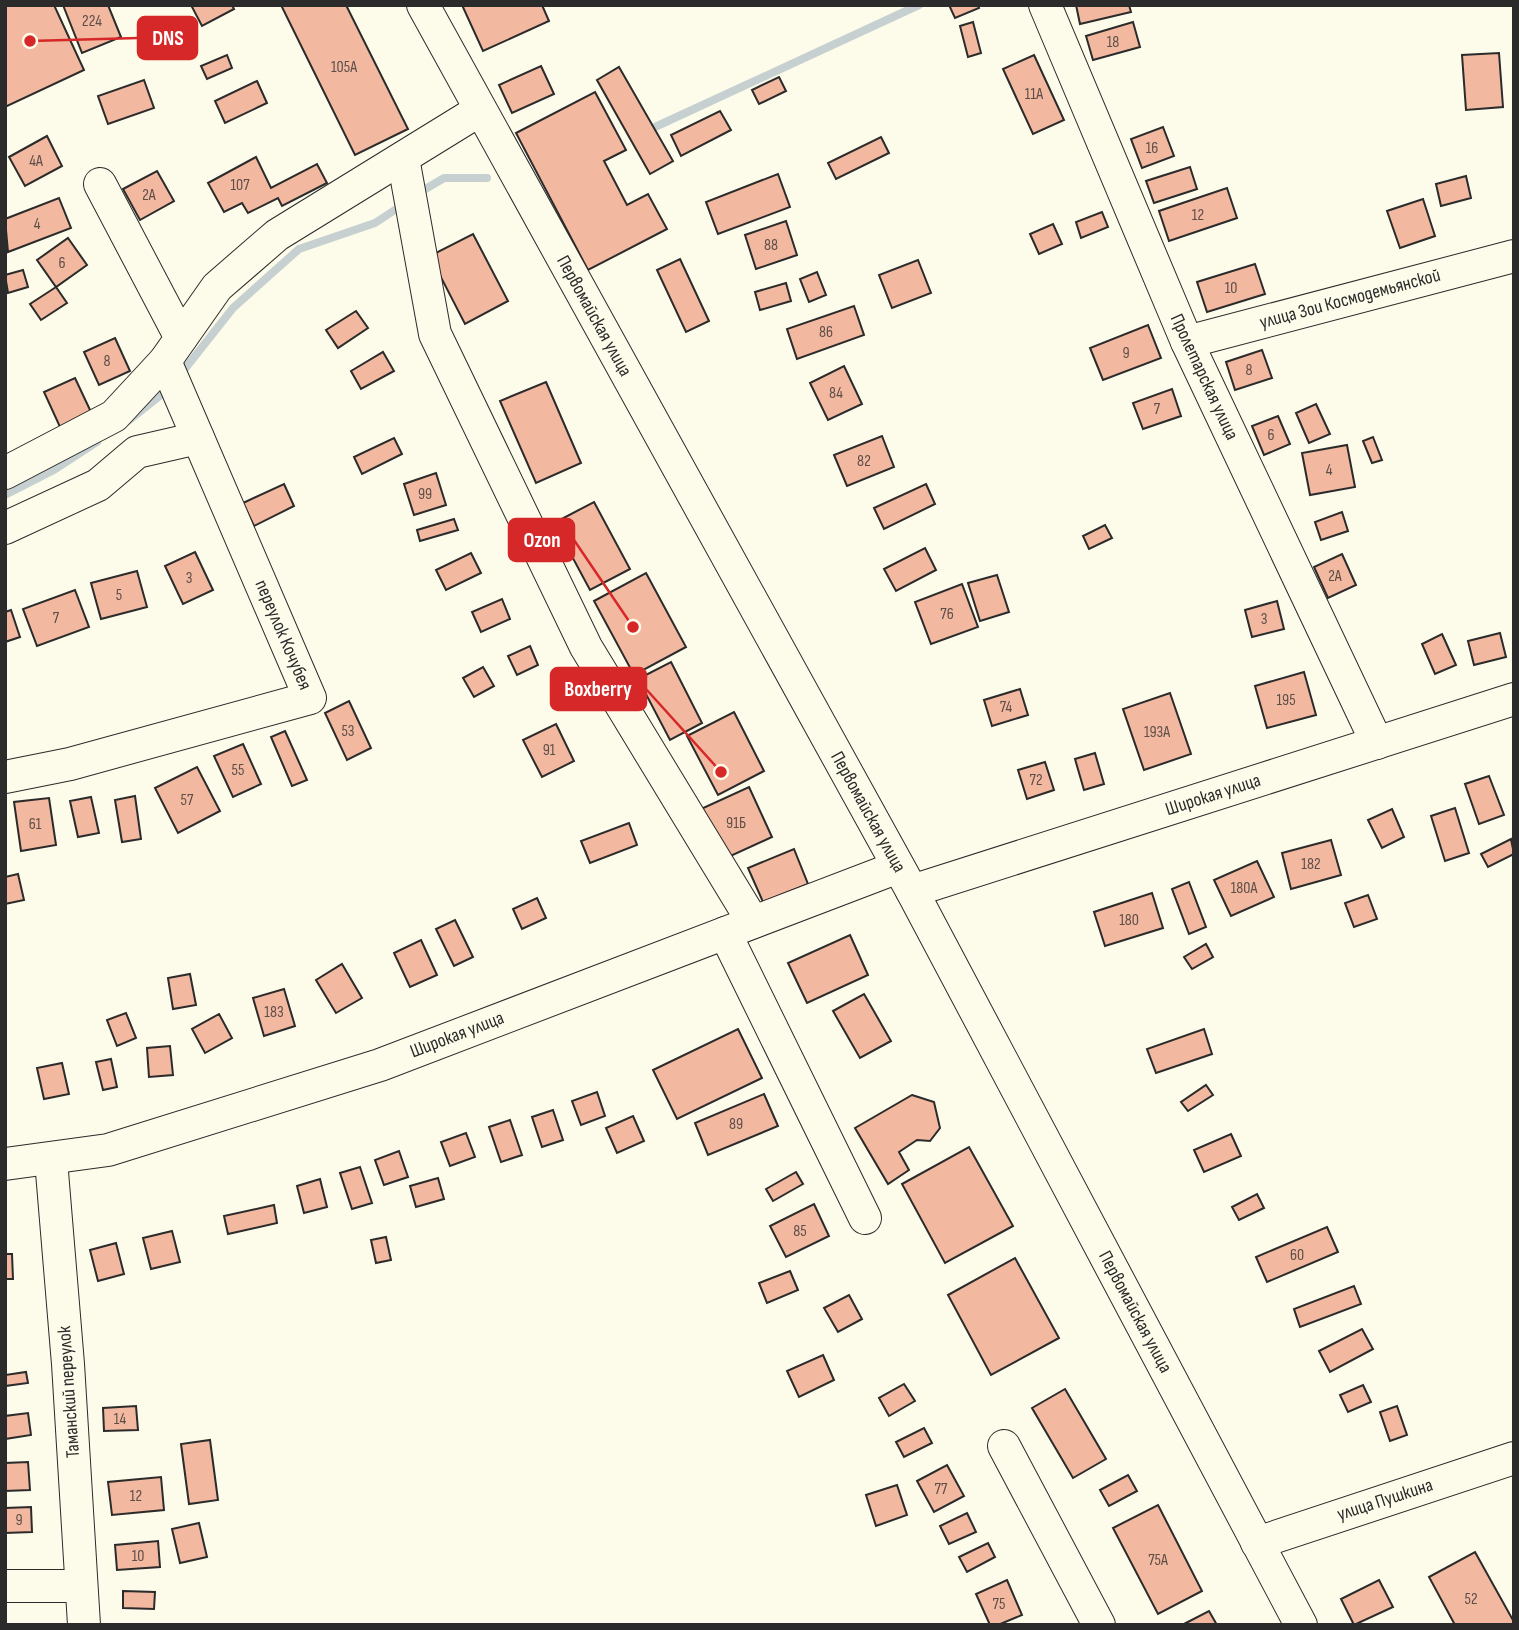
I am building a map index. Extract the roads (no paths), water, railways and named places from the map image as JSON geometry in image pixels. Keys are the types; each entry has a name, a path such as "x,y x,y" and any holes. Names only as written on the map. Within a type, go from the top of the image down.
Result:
{"street":[{"name":"Первомайская улица","path":"423,5 905,879 1301,1625"},
{"name":"Пролетарская улица","path":"1045,5 1187,342 1377,743"},
{"path":"5,473 114,416 173,349 217,287 277,235 480,110"},
{"path":"403,158 435,334 586,647 739,928 865,1218"},
{"name":"переулок Кочубея","path":"5,777 69,764 310,698 198,438 173,349 100,184"},
{"name":"улица Зои Космодемьянской","path":"1187,342 1514,256"},
{"path":"5,527 98,485 137,453 198,438"},
{"name":"Широкая улица","path":"5,1164 51,1160 108,1150 380,1065 739,928 1377,743 1514,699"},
{"name":"Таманский переулок","path":"51,1160 68,1364 84,1625"},
{"path":"1004,1446 1099,1625"},
{"name":"улица Пушкина","path":"1257,1543 1514,1458"},
{"path":"5,1586 81,1586"}],"waterway":[{"path":"655,127 919,5"},
{"path":"417,194 444,178 487,178"},
{"path":"184,370 233,308 299,249 375,223 404,204"},
{"path":"128,421 167,390"},
{"path":"5,495 54,470 97,442"}],"place":[{"name":"DNS","path":"30,41"},
{"name":"Ozon","path":"633,627"},
{"name":"Boxberry","path":"721,772"}]}
